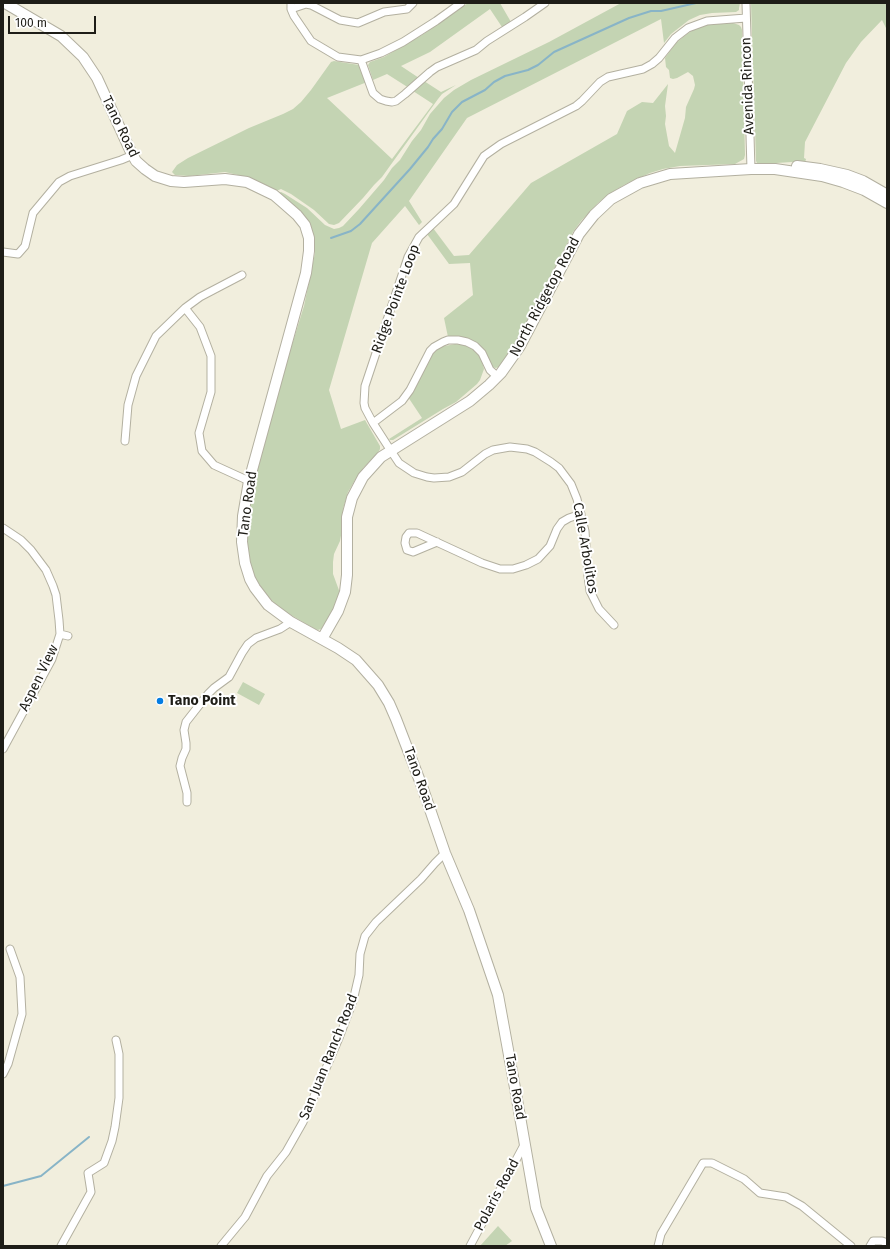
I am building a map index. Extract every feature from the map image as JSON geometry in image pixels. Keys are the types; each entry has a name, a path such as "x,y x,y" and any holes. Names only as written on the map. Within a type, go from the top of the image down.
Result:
{"street":[{"name":"Tano Road","path":"5,3 61,36 83,57 97,78 133,155 145,169 155,176 166,180 184,182 225,178 238,180 253,185 274,195 292,210 301,220 307,232 309,238 309,251 306,273 248,481 243,516 242,542 247,570 255,588 268,605 291,622 348,654 360,664 378,685 389,702 469,910 498,995 536,1208 551,1246"},
{"path":"413,3 408,9 384,12 358,23 340,20 311,5 306,4 291,6 294,16 311,41 338,57 361,60 403,42 436,22 461,3"},
{"path":"361,60 373,93 386,102 396,101 437,67 476,50 487,41 545,3"},
{"name":"Avenida Rincon","path":"746,3 751,169"},
{"name":"Ridge Pointe Loop","path":"391,452 365,408 365,386 408,257 419,237 454,204 484,156 501,144 576,106 600,82 608,77 643,69 652,64 676,38 694,25 715,19 746,18"},
{"path":"3,252 18,254 25,246 33,213 59,182 70,176 133,155"},
{"name":"North Ridgetop Road","path":"775,169 791,166 813,167 828,170 864,181 887,195"},
{"name":"North Ridgetop Road","path":"322,639 338,611 345,592 347,575 347,523 352,498 366,473 375,463 466,403 498,376 520,346 572,244 586,223 616,196 631,187 659,176 683,172 775,169 817,175 843,182 864,190 887,202"},
{"path":"124,441 128,405 136,376 156,336 185,308 200,297 242,275"},
{"path":"185,308 200,327 211,356 211,392 199,433 202,451 214,465 248,481"},
{"path":"373,423 402,401 410,390 430,351 434,347 448,340 458,340 475,346 482,354 490,370 498,376"},
{"name":"Calle Arbolitos","path":"391,452 399,463 414,473 427,477 442,478 462,472 485,454 493,450 510,447 527,449 544,456 565,476 575,491 585,532 590,591 599,609 614,625"},
{"path":"437,542 488,566 500,569 513,568 526,565 538,558 550,546 562,522 581,514"},
{"name":"Aspen View","path":"3,528 21,540 31,550 46,570 53,586 60,634 52,659 3,749"},
{"path":"187,802 187,793 180,766 186,749 184,730 186,722 208,694 229,677 248,644 256,638 280,629 291,622"},
{"path":"60,634 68,636"},
{"name":"San Juan Ranch Road","path":"221,1246 245,1217 267,1176 286,1152 303,1122 353,1001 359,975 360,954 365,936 376,922 421,880 435,863 446,853"},
{"path":"3,1074 8,1064 22,1014 20,977 10,949"},
{"path":"60,1246 91,1192 88,1173 104,1163 112,1141 119,1098 119,1054 116,1040"},
{"name":"Polaris Road","path":"470,1246 524,1145"},
{"path":"658,1246 662,1234 703,1164 712,1163 744,1178 760,1193 786,1197 802,1206 851,1246"},
{"path":"870,1246 873,1241 882,1241 887,1243"}],"green space":[{"path":"468,3 500,3 511,22 502,27 490,9 430,52 401,66 419,78 409,88 387,74 373,80 368,65 370,62 384,57 422,35"},
{"path":"621,3 740,3 739,10 736,12 700,15 689,20 671,34 664,43 661,19 467,118 409,201 422,222 419,225 405,206 372,243 329,390 341,429 365,420 380,446 380,449 364,467 348,492 343,509 340,541 334,554 333,562 333,574 340,593 336,605 324,625 321,629 315,629 279,608 265,593 254,576 248,555 246,535 253,481 278,390 304,306 315,253 313,236 279,193 281,192 285,194 307,208 325,225 334,229 343,226 400,160 421,130 430,114 444,98 471,80 549,42"},
{"path":"751,3 887,3 887,30 882,20 861,42 846,63 805,142 805,163 792,162 761,164 757,163 756,161"},
{"path":"733,23 739,25 742,30 744,159 735,164 680,166 663,169 650,173 624,185 598,203 573,232 519,338 500,367 495,368 492,366 484,351 475,342 460,336 448,337 444,318 473,295 470,263 449,264 427,234 433,228 454,256 469,255 531,183 617,134 627,111 642,102 653,103 668,84 665,106 665,124 669,146 675,153 685,118 686,107 695,85 693,76 688,72 677,78 670,78 669,70 666,67 665,58 676,43 693,30 710,24"},
{"path":"334,61 359,65 367,82 327,98 392,159 433,104 413,91 424,81 441,92 456,85 442,94 382,177 339,223 334,225 329,224 314,210 291,194 281,189 276,191 255,180 225,172 189,176 175,175 172,172 177,165 188,158 249,128 293,109 311,90 331,62"},
{"path":"455,344 466,345 477,352 481,357 484,369 480,380 456,402 393,440 390,440 389,439 422,418 408,397 433,353 440,347"},
{"path":"243,682 265,694 259,705 237,693"},
{"path":"498,1226 512,1241 505,1246 480,1246"}],"waterway":[{"path":"331,238 351,231 360,224 410,169 442,129 452,112 462,102 485,90 494,82 505,76 528,70 538,65 554,52 629,18 651,11 661,11 696,3"},
{"path":"3,1186 41,1176 89,1137"}],"place":[{"name":"Tano Point","path":"160,701"}]}
